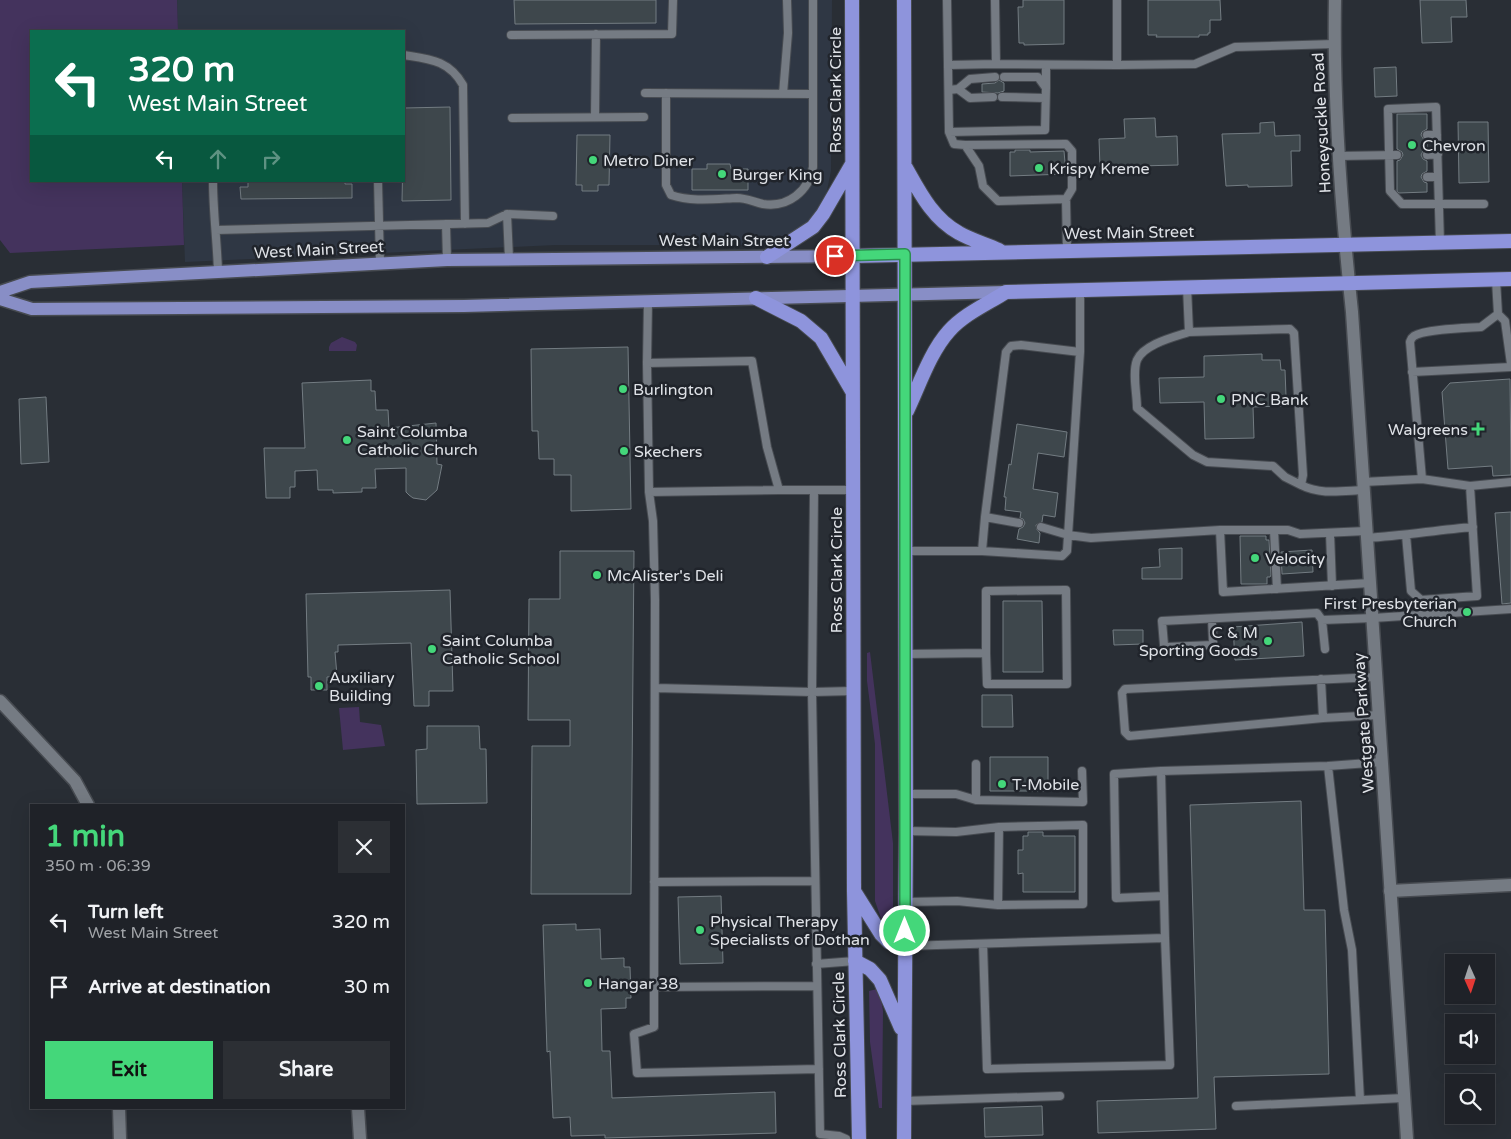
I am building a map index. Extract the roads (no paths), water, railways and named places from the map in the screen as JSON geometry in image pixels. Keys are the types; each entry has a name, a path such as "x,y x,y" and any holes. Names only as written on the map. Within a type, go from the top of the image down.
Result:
{"highway":[{"name":"Ross Clark Circle","path":"852,0 854,891 859,1139"},
{"path":"904,0 906,414 904,1139"},
{"path":"767,258 813,227 823,214 852,163"},
{"path":"905,165 924,200 936,215 958,233 1004,252"},
{"name":"West Main Street","path":"852,256 1511,241"},
{"path":"906,414 936,348 949,332 966,317 1006,292 1511,279"},
{"path":"756,298 801,321 821,338 853,392"},
{"path":"854,891 881,934 889,942 905,946"},
{"path":"855,961 870,969 880,980 904,1036"}],"main road":[{"name":"Honeysuckle Road","path":"1335,0 1334,44 1338,156 1345,245"},
{"name":"Westgate Parkway","path":"1345,245 1367,535 1407,1139"},
{"name":"West Main Street","path":"0,292 30,282 447,260 852,256"},
{"path":"0,300 32,309 464,306 1006,292"},
{"path":"0,701 75,781 87,804"},
{"path":"1390,891 1511,885"},
{"path":"119,1109 120,1139"},
{"path":"358,1109 360,1139"}],"lane":[{"path":"511,35 672,34 673,0"},
{"path":"783,94 788,33 787,0"},
{"path":"666,93 666,185 671,195 682,199 745,198 763,204 787,201 800,194 809,182 813,167 813,0"},
{"path":"947,0 949,132 954,144 1066,144 1072,150 1072,189 1066,199 1067,251"},
{"path":"995,0 996,64"},
{"path":"1117,0 1117,65"},
{"path":"595,117 596,34"},
{"path":"948,65 1195,64 1235,47 1334,44"},
{"path":"405,55 430,59 448,66 459,77 463,85 465,224"},
{"path":"949,132 1045,130 1046,65"},
{"path":"949,90 958,89 970,78 995,77"},
{"path":"1004,77 1038,77 1046,88"},
{"path":"958,89 970,98 993,97"},
{"path":"644,93 813,94"},
{"path":"1002,97 1046,98"},
{"path":"1440,243 1439,204 1438,177 1438,154 1436,107 1388,109 1393,135 1394,177 1390,191 1402,204 1439,204 1484,204"},
{"path":"512,118 644,117"},
{"path":"1427,135 1437,134"},
{"path":"965,145 979,166 982,186 998,201 1066,199"},
{"path":"1427,154 1438,154"},
{"path":"1338,156 1393,155"},
{"path":"1427,177 1438,177"},
{"path":"213,182 213,214 216,230 218,271"},
{"path":"378,182 380,263"},
{"path":"507,214 508,258"},
{"path":"216,230 465,224 488,223 507,214 553,216"},
{"path":"446,224 447,260"},
{"path":"1412,372 1511,365 1506,321 1498,314 1496,280"},
{"path":"1187,287 1189,332"},
{"path":"906,551 982,551 1062,556 1067,551 1080,352 1080,290"},
{"path":"648,301 647,363 650,492 653,521 655,688 654,1027 634,1034 637,1073 819,1069"},
{"path":"1422,479 1412,372 1411,338 1428,332 1481,327 1498,314"},
{"path":"1301,484 1303,475 1294,333 1290,329 1189,332 1164,340 1146,350 1138,360 1135,372 1137,408 1193,455 1207,462 1273,466 1285,477 1312,490 1324,492 1422,479 1470,486 1511,482"},
{"path":"982,551 984,517 1006,352 1011,346 1021,345 1080,352"},
{"path":"647,363 752,361 768,447 779,490"},
{"path":"1406,535 1410,591 1421,600 1477,596 1470,486"},
{"path":"650,492 853,490"},
{"path":"814,491 812,692 820,1134 839,1136 846,1139"},
{"path":"984,517 1019,523"},
{"path":"1041,526 1068,535 1091,538 1220,530 1288,530 1300,534 1406,535 1432,530 1472,527"},
{"path":"1220,530 1223,592 1370,583"},
{"path":"1274,530 1277,589"},
{"path":"1330,533 1332,586"},
{"path":"1066,590 1066,684 986,684 986,654 986,591 1066,590"},
{"path":"1322,620 1511,609"},
{"path":"1212,619 1212,645 1166,647 1164,645 1162,621 1317,614 1322,620 1325,650"},
{"path":"906,654 986,654"},
{"path":"1376,677 1125,689 1122,693 1125,732 1129,736 1379,714"},
{"path":"1321,680 1323,718"},
{"path":"655,688 812,692 854,691"},
{"path":"1164,896 1116,898 1114,774 1328,766 1382,762"},
{"path":"976,764 976,800"},
{"path":"1328,766 1344,910 1352,950 1360,1100"},
{"path":"906,794 956,794 976,800 1083,802 1082,771"},
{"path":"983,944 988,1069 1170,1065 1161,772"},
{"path":"906,831 956,832 998,827 1083,825 1083,904 998,904 957,901 906,902"},
{"path":"998,827 998,904"},
{"path":"654,882 815,880"},
{"path":"905,946 1165,938"},
{"path":"816,964 855,961"},
{"path":"654,987 817,986"},
{"path":"904,1101 1060,1096"},
{"path":"1236,1106 1404,1098"}],"place":[{"name":"Chevron","path":"1412,145"},
{"name":"Metro Diner","path":"593,160"},
{"name":"Krispy Kreme","path":"1039,168"},
{"name":"Burger King","path":"722,174"},
{"name":"Burlington","path":"623,389"},
{"name":"PNC Bank","path":"1221,399"},
{"name":"Walgreens","path":"1478,429"},
{"name":"Saint Columba Catholic Church","path":"347,440"},
{"name":"Skechers","path":"624,451"},
{"name":"Velocity","path":"1255,558"},
{"name":"McAlister's Deli","path":"597,575"},
{"name":"First Presbyterian Church","path":"1467,612"},
{"name":"C & M Sporting Goods","path":"1268,641"},
{"name":"Saint Columba Catholic School","path":"432,649"},
{"name":"Auxiliary Building","path":"319,686"},
{"name":"T-Mobile","path":"1002,784"},
{"name":"Physical Therapy Specialists of Dothan","path":"700,930"},
{"name":"Hangar 38","path":"588,983"}]}
